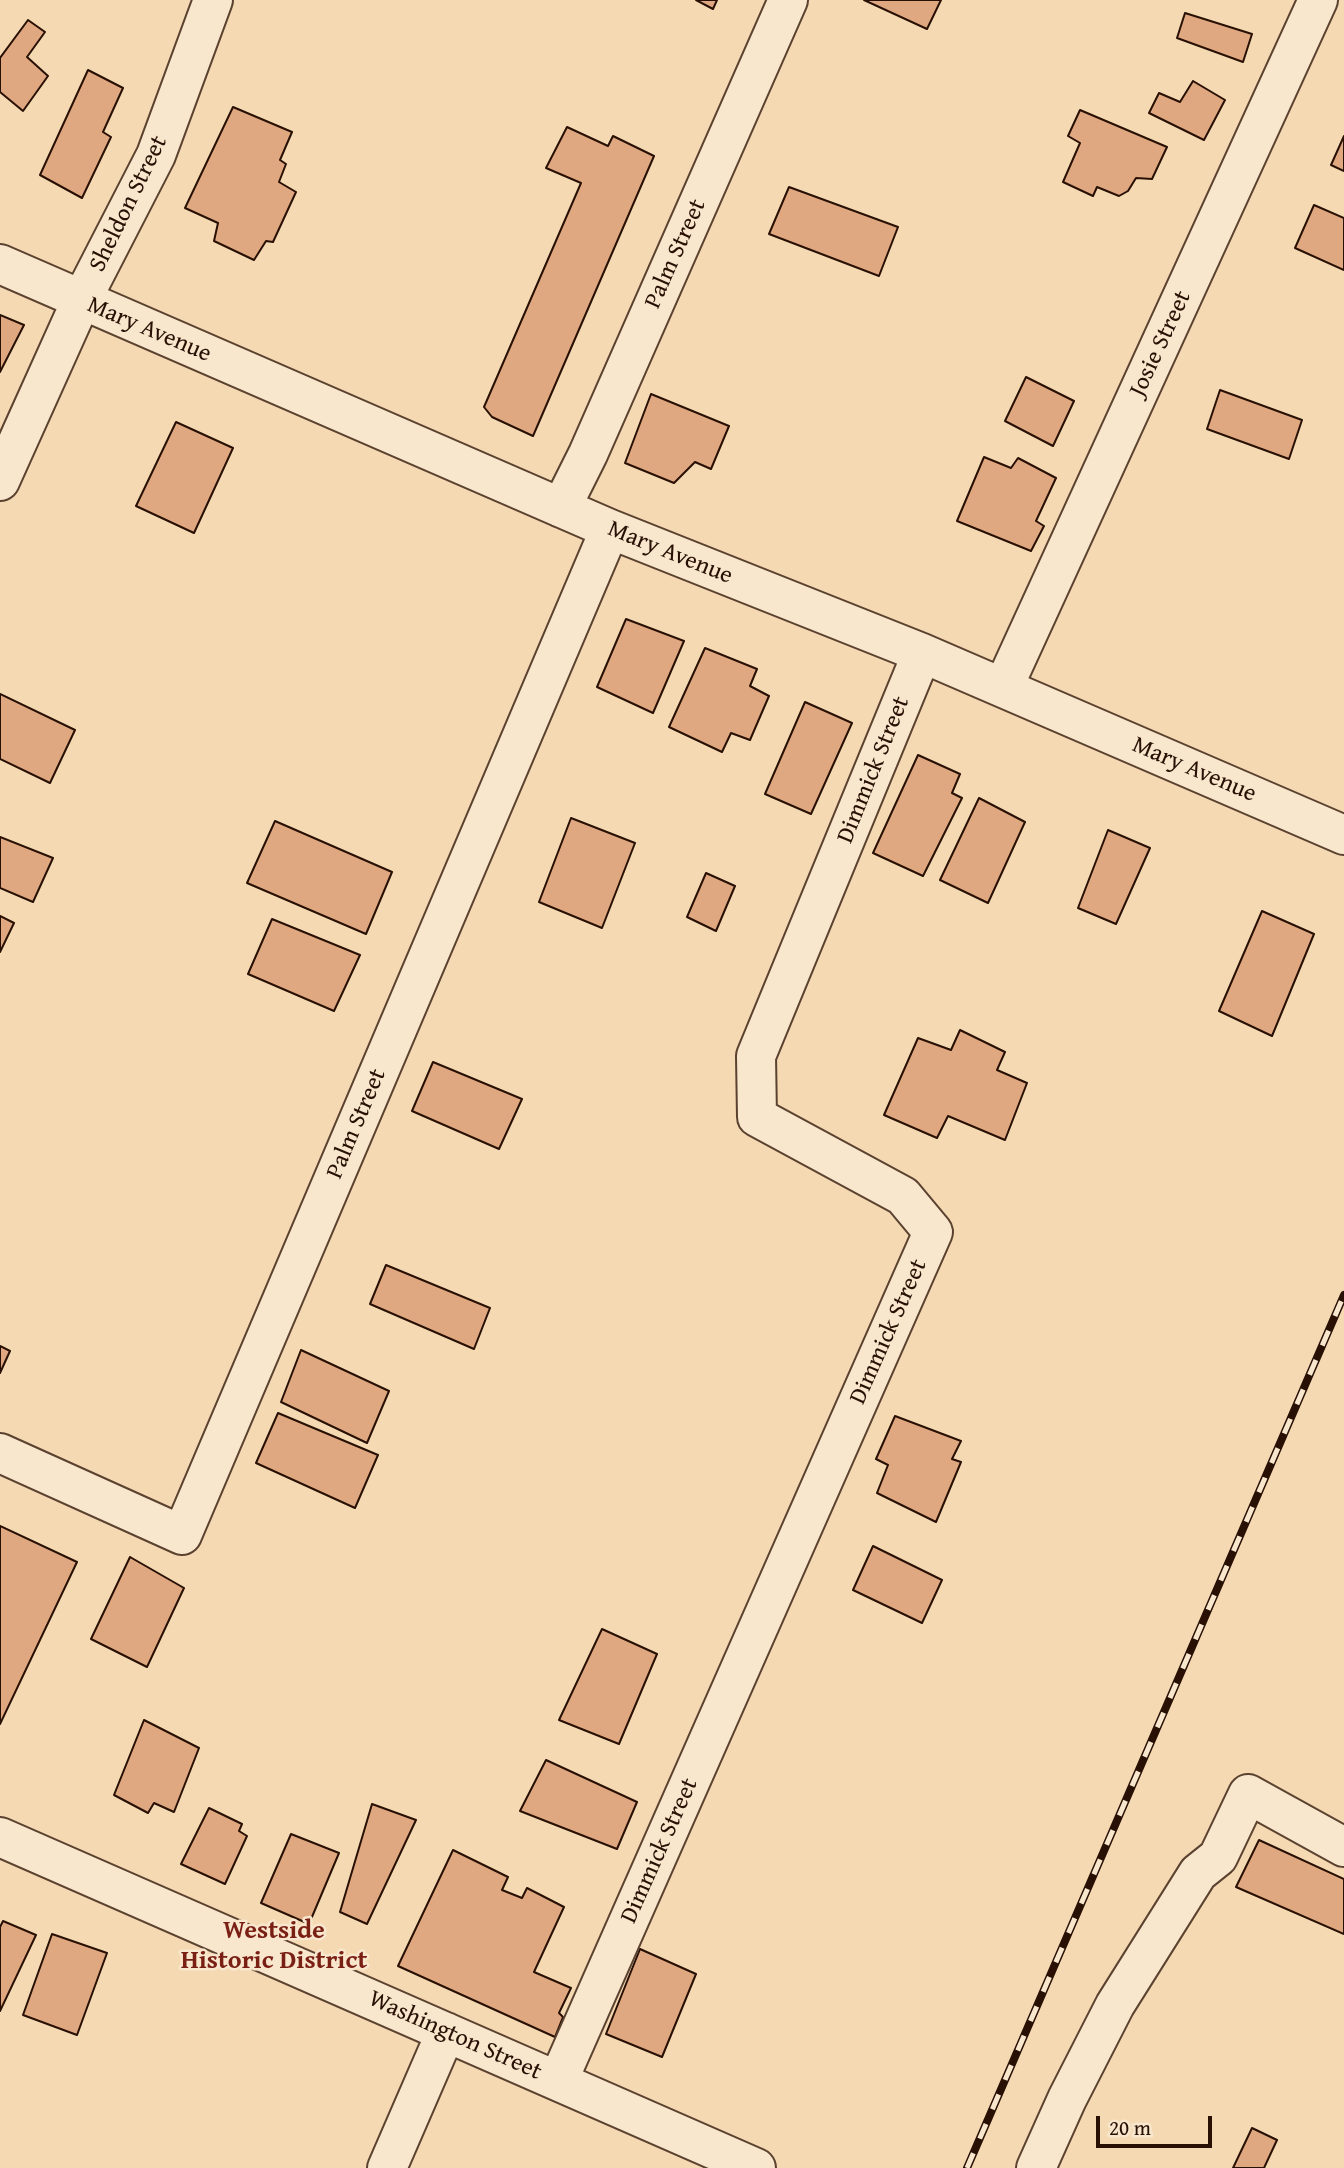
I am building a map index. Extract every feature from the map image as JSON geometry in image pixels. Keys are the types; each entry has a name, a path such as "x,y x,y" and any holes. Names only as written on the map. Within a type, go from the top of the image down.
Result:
{"street":[{"name":"Sheldon Street","path":"0,481 81,301 156,155 213,0"},
{"name":"Palm Street","path":"561,508 588,454 788,0"},
{"name":"Josie Street","path":"1003,688 1318,0"},
{"name":"Mary Avenue","path":"0,264 610,529 922,653 1344,835"},
{"name":"Palm Street","path":"0,1453 182,1535 610,529"},
{"name":"Dimmick Street","path":"558,2081 933,1233 903,1196 757,1118 756,1055 922,653"},
{"path":"1036,2168 1067,2099 1115,2006 1198,1873 1218,1857 1248,1794 1344,1847"},
{"name":"Washington Street","path":"0,1837 756,2168"},
{"path":"387,2168 446,2032"}],"building":[{"path":"696,0 717,0 713,9"},
{"path":"864,0 941,0 927,29"},
{"path":"1185,13 1252,34 1243,62 1177,38"},
{"path":"28,20 45,32 27,57 48,76 23,111 0,92 0,58"},
{"path":"88,70 123,88 103,132 111,137 82,198 40,175"},
{"path":"1193,81 1225,100 1204,140 1149,113 1159,93 1180,102"},
{"path":"233,107 292,132 280,160 286,164 279,182 296,192 273,242 266,241 254,260 214,241 218,223 185,208"},
{"path":"1080,110 1167,147 1152,179 1136,178 1128,191 1119,196 1097,187 1093,196 1063,182 1080,143 1068,136"},
{"path":"567,127 608,146 613,136 654,156 533,436 492,417 484,407 581,183 546,168"},
{"path":"1344,136 1344,171 1331,165"},
{"path":"789,187 898,227 879,276 769,234"},
{"path":"1314,205 1344,218 1344,270 1295,248"},
{"path":"0,315 24,325 0,372"},
{"path":"1026,377 1074,401 1053,446 1005,421"},
{"path":"1220,390 1302,420 1289,459 1207,429"},
{"path":"651,394 729,426 711,469 695,462 674,483 625,463"},
{"path":"176,422 233,448 194,533 136,506"},
{"path":"984,457 1011,468 1018,458 1056,478 1036,521 1044,526 1031,551 957,521"},
{"path":"626,619 684,641 653,713 597,687"},
{"path":"705,648 757,669 750,686 769,696 750,740 731,733 722,752 669,727"},
{"path":"0,694 75,730 50,783 0,759"},
{"path":"805,702 852,723 811,814 765,794"},
{"path":"918,755 960,774 952,793 962,798 923,876 873,853"},
{"path":"979,798 1025,822 988,903 940,880"},
{"path":"571,818 635,843 602,928 539,902"},
{"path":"275,821 392,872 366,934 247,883"},
{"path":"1108,830 1150,848 1116,924 1078,908"},
{"path":"0,837 53,858 33,902 0,888"},
{"path":"706,873 735,886 716,931 687,917"},
{"path":"1262,911 1314,934 1272,1036 1219,1011"},
{"path":"0,916 14,923 0,952"},
{"path":"272,919 360,955 334,1011 248,974"},
{"path":"960,1030 1005,1052 997,1070 1027,1083 1005,1140 948,1116 937,1138 884,1115 918,1038 951,1050"},
{"path":"433,1062 522,1099 499,1149 412,1111"},
{"path":"386,1265 490,1308 474,1349 370,1304"},
{"path":"0,1346 10,1351 0,1373"},
{"path":"301,1350 389,1391 367,1443 281,1402"},
{"path":"278,1413 378,1455 355,1508 256,1463"},
{"path":"895,1416 961,1441 952,1459 961,1462 936,1522 877,1493 888,1465 876,1459"},
{"path":"0,1526 77,1562 0,1724"},
{"path":"873,1546 942,1580 922,1623 853,1590"},
{"path":"130,1557 184,1588 147,1667 91,1639"},
{"path":"602,1629 657,1654 619,1744 559,1720"},
{"path":"144,1720 199,1748 174,1812 154,1803 148,1813 114,1795"},
{"path":"546,1760 637,1802 617,1849 520,1811"},
{"path":"372,1804 416,1820 367,1924 340,1912"},
{"path":"209,1808 242,1824 239,1831 247,1836 225,1884 181,1864"},
{"path":"291,1834 339,1853 309,1924 261,1903"},
{"path":"1259,1840 1344,1879 1344,1934 1236,1887"},
{"path":"453,1850 508,1877 502,1890 522,1898 527,1888 564,1907 534,1972 571,1988 559,2013 563,2017 555,2037 398,1966"},
{"path":"3,1921 36,1935 0,2011 0,1927"},
{"path":"52,1934 107,1953 77,2035 23,2015"},
{"path":"640,1949 696,1974 662,2057 606,2034"},
{"path":"1252,2128 1277,2140 1264,2168 1233,2168"}],"railway":[{"path":"967,2168 1344,1295"}],"district":[{"name":"Westside Historic District","path":"274,1946"}]}
